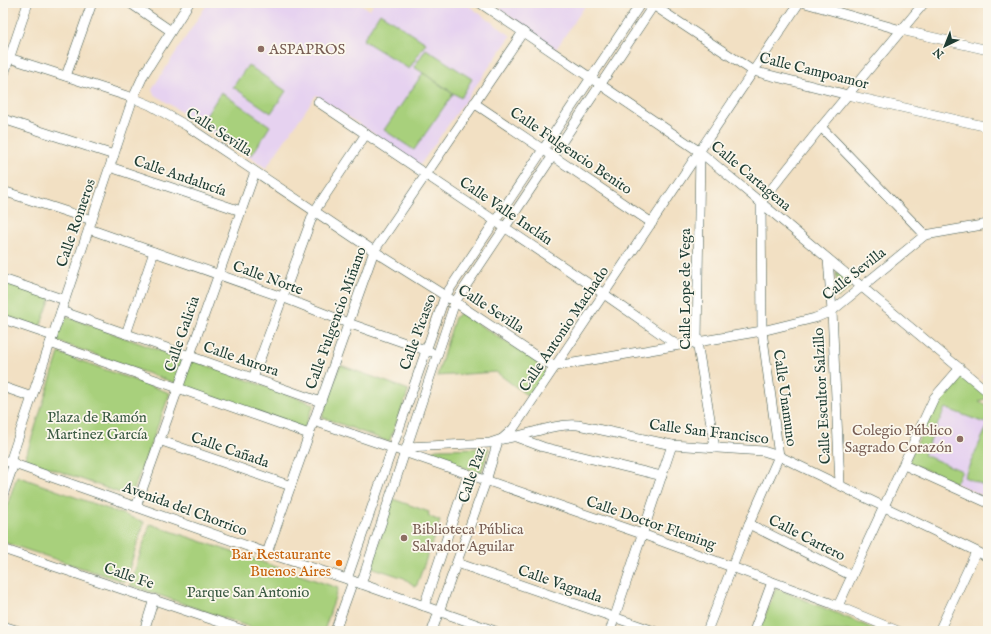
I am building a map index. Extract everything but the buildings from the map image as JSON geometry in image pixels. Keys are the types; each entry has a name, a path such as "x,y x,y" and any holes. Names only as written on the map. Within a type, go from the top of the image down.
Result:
{"street":[{"path":"3,77 6,57 28,3"},
{"path":"66,76 92,3"},
{"path":"130,3 171,31"},
{"name":"Calle Romeros","path":"3,495 7,463 32,397 133,98 144,74 189,3"},
{"name":"Calle Cartagena","path":"480,3 700,152 988,392"},
{"name":"Calle Picasso","path":"354,582 392,448 445,296 641,3"},
{"name":"Calle Antonio Machado","path":"500,440 510,432 521,418 799,3"},
{"path":"805,3 902,30 988,50"},
{"path":"761,202 924,3"},
{"name":"Calle Picasso","path":"354,582 406,450 455,302 653,4"},
{"name":"Calle Campoamor","path":"653,4 753,71 848,95 988,127"},
{"name":"Calle Fulgencio Miñano","path":"267,553 374,251 523,32"},
{"name":"Calle Sevilla","path":"6,57 133,98 150,105 187,126 314,212 455,302 545,362 556,366 762,331 815,318 832,311 925,235 988,224"},
{"name":"Calle Valle Inclán","path":"318,102 604,294 677,345"},
{"name":"Calle Fulgencio Benito","path":"474,103 652,223"},
{"path":"3,119 114,155"},
{"path":"821,127 925,235"},
{"path":"253,378 314,212 366,134"},
{"name":"Calle Lope de Vega","path":"700,152 697,342 715,448"},
{"name":"Calle Andalucía","path":"110,167 241,211"},
{"name":"Calle Galicia","path":"136,507 256,172"},
{"path":"684,175 699,180"},
{"name":"Calle Norte","path":"3,191 154,252 282,297 348,323 438,354"},
{"name":"Calle Unamuno","path":"707,631 749,524 779,456 762,331 761,202"},
{"path":"126,334 154,252"},
{"name":"Calle Escultor Salzillo","path":"828,258 840,484"},
{"path":"3,279 65,300"},
{"name":"Calle Aurora","path":"61,311 321,402"},
{"path":"3,319 178,389 309,434"},
{"path":"838,606 934,398 960,368"},
{"path":"3,387 32,397"},
{"path":"314,421 392,448"},
{"name":"Calle San Francisco","path":"500,440 567,424 672,445 763,451 779,456 840,484 988,557"},
{"path":"516,437 543,447 662,476"},
{"name":"Calle Cañada","path":"159,440 291,486"},
{"path":"406,450 490,443 500,440"},
{"name":"Calle Paz","path":"432,631 500,440"},
{"path":"610,631 672,445"},
{"name":"Calle Doctor Fleming","path":"392,448 406,450 468,475 642,534 838,606 898,631"},
{"name":"Avenida del Chorrico","path":"7,463 495,631"},
{"path":"904,465 988,503"},
{"name":"Calle Paz","path":"424,606 468,475"},
{"name":"Calle Cartero","path":"749,524 852,576"},
{"name":"Calle Fe","path":"3,549 246,631"},
{"path":"939,631 976,552"},
{"name":"Calle Vaguada","path":"457,563 654,631"},
{"path":"336,631 354,582"},
{"path":"754,631 772,582"},
{"path":"144,631 154,599"},
{"path":"3,626 19,631"}],"shaded area":[{"path":"208,3 359,3 370,10 374,3 465,3 511,36 420,165 316,95 266,168 154,94 152,89"},
{"path":"504,3 587,3 556,49 500,9"},
{"path":"988,364 988,383 981,377"},
{"name":"Colegio Público Sagrado Corazón","path":"945,408 984,423 986,420 988,421 988,498 956,483 962,472 924,455"}],"green space":[{"path":"380,13 426,43 409,69 363,40"},
{"path":"426,49 472,79 461,98 414,67"},
{"path":"248,65 286,91 271,113 233,87"},
{"path":"423,73 453,94 414,150 384,130"},
{"path":"221,92 270,126 252,155 203,121"},
{"path":"836,271 851,284 851,287 838,298"},
{"path":"3,281 51,297 40,327 3,315"},
{"path":"461,313 544,366 545,374 528,396 496,372 437,376 455,317"},
{"path":"65,316 183,359 175,383 56,341"},
{"name":"Plaza de Ramón Martinez García","path":"59,353 170,393 131,497 25,459"},
{"path":"192,360 314,404 304,429 182,386"},
{"path":"340,365 409,390 389,442 322,417"},
{"path":"961,374 988,396 988,398 979,401 988,407 988,414 985,423 945,408 924,455 962,471 956,483 908,462 938,400"},
{"path":"986,429 988,429 988,487 964,477"},
{"path":"489,448 481,473 432,458 430,452 436,449"},
{"path":"17,476 144,522 125,582 3,542 3,518"},
{"path":"393,499 429,512 428,516 440,521 416,587 404,578 371,567"},
{"name":"Parque San Antonio","path":"150,524 338,588 324,631 261,631 130,585"},
{"path":"776,588 879,631 759,631"}],"place":[{"name":"ASPAPROS","path":"261,49"},
{"name":"Colegio Público Sagrado Corazón","path":"960,439"},
{"name":"Biblioteca Pública Salvador Aguilar","path":"404,538"},
{"name":"Bar Restaurante Buenos Aires","path":"339,563"}]}
